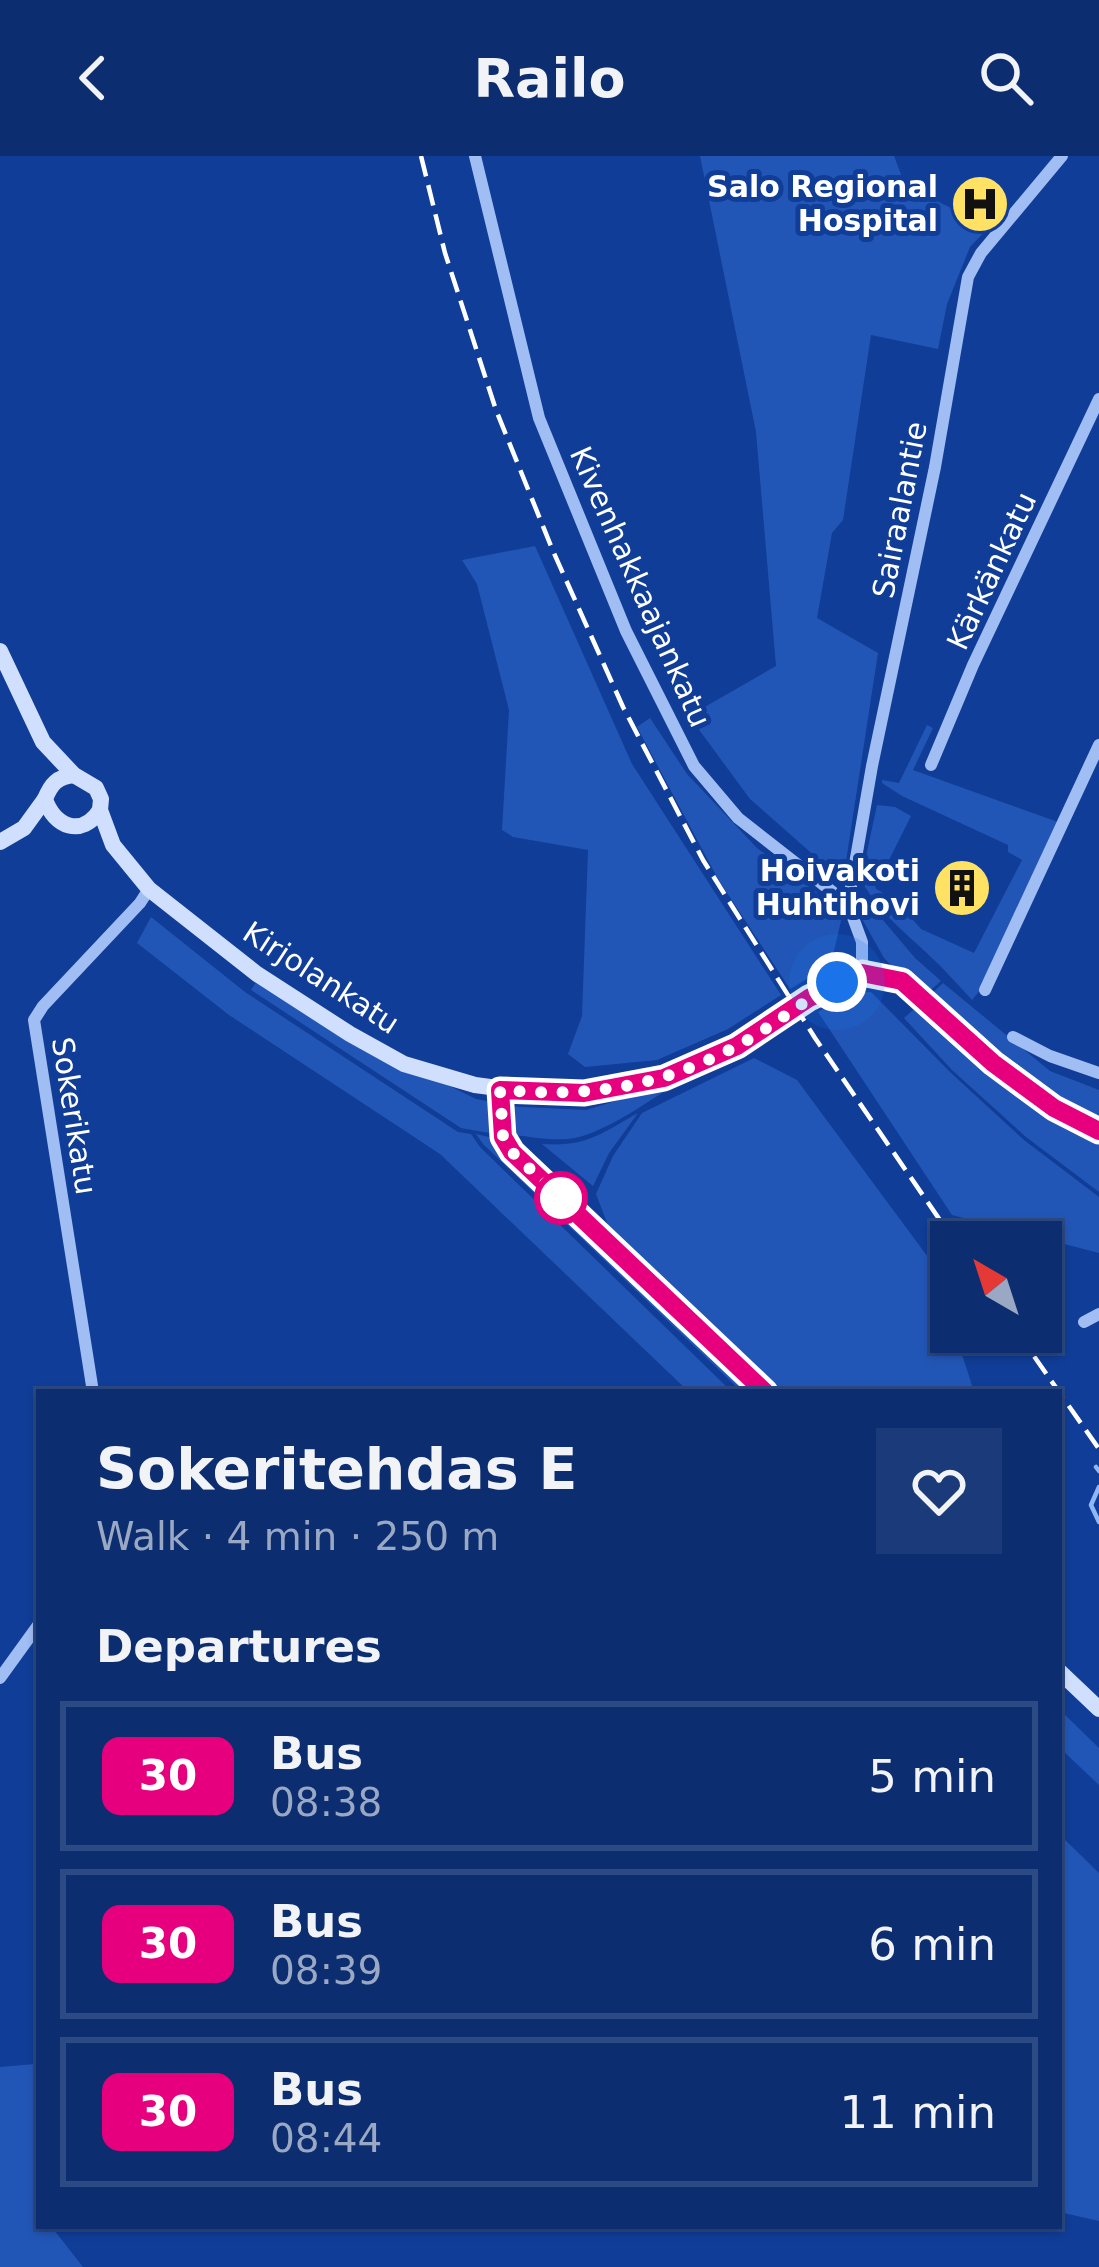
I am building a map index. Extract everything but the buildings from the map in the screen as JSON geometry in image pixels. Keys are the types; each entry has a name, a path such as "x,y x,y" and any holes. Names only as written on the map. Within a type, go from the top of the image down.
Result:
{"main road":[{"path":"0,651 43,742 74,775 96,788 101,799 93,821 24,828"},
{"path":"43,742 50,813 70,826"},
{"path":"0,842 24,828 62,776 74,775"},
{"name":"Kirjolankatu","path":"100,810 113,845 149,889 257,974 404,1064 475,1085 584,1093 664,1078 862,973"},
{"name":"Kirjolankatu","path":"70,826 113,845"},
{"path":"862,973 902,981 993,1063 1054,1108 1099,1131"},
{"path":"500,1090 503,1137 512,1152 762,1389"},
{"path":"1062,1674 1099,1709"}],"street":[{"name":"Kivenhakkaajankatu","path":"475,156 539,418 626,631 694,766 738,818 848,904"},
{"name":"Sairaalantie","path":"848,904 968,277 981,253 1062,156"},
{"name":"Kärkänkatu","path":"932,765 1099,399"},
{"path":"1083,434 1099,442"},
{"path":"986,990 1099,745"},
{"name":"Sokerikatu","path":"93,1389 34,1020 149,889"},
{"path":"848,904 862,942 862,973"},
{"path":"1012,1037 1099,1073"},
{"path":"1084,1322 1099,1314"},
{"path":"0,1678 36,1628"}],"shaded area":[{"path":"700,156 894,156 905,185 989,227 970,247 947,304 938,349 871,335 843,520 832,533 817,618 878,653 843,881 750,799 689,716 776,666 756,432"},
{"path":"535,546 632,764 781,995 728,1029 657,1060 585,1067 568,1054 582,1016 588,850 513,837 502,830 509,710 477,584 462,560"},
{"path":"650,718 687,774 757,848 843,912 833,955 815,974 790,989 718,879 637,727"},
{"path":"927,725 933,728 913,770 1058,822 972,1000 885,913 861,880 877,805 895,807 911,816 875,888 897,902 921,929 974,953 1022,860 1008,852 1008,845 882,783 899,783"},
{"path":"866,900 941,981 923,997 884,958 857,910"},
{"path":"151,917 245,992 458,1132 471,1134 729,1389 686,1389 440,1154 229,1015 137,943"},
{"path":"259,977 377,1050 476,1099 498,1103 501,1135 461,1128 251,990"},
{"path":"943,983 1050,1071 1099,1090 1099,1129 1055,1106 926,999"},
{"path":"855,992 871,992 1024,1140 1099,1197 1099,1253 1062,1243 1062,1221 975,1221 952,1215 818,1012"},
{"path":"923,1001 1099,1133 1099,1192 1026,1137 952,1070 904,1018"},
{"path":"754,1058 797,1080 930,1260 930,1353 962,1353 973,1389 772,1389 611,1233 596,1194 613,1156 642,1113"},
{"path":"679,1082 587,1135 558,1139 506,1134 505,1106 586,1110"},
{"path":"638,1113 609,1153 593,1186 542,1144 582,1141"},
{"path":"476,1134 502,1140 755,1389 739,1389"},
{"path":"1062,1712 1099,1748 1099,1785 1062,1750"},
{"path":"1062,1837 1099,1873 1099,2221 1062,2213"},
{"path":"35,2064 36,2229 53,2229 83,2267 0,2267 0,2067"}],"waterway":[{"path":"1096,1467 1099,1471"},
{"path":"1099,1487 1091,1505 1099,1522"}],"railway":[{"path":"421,156 445,253 496,410 623,707 703,860 815,1038 941,1221"},
{"path":"1032,1353 1057,1389"},
{"path":"1062,1396 1099,1449"}],"bus line":[{"name":"30","path":"762,1389 512,1152 503,1137 500,1090 584,1093 664,1078 737,1046 809,998 862,973 902,981 993,1063 1054,1108 1099,1131"}],"place":[{"name":"Salo Regional Hospital","path":"980,204"},
{"name":"Hoivakoti Huhtihovi","path":"962,888"}],"route":[{"path":"561,1198 512,1152 503,1137 500,1090 584,1093 664,1078 737,1046 837,982"}]}
